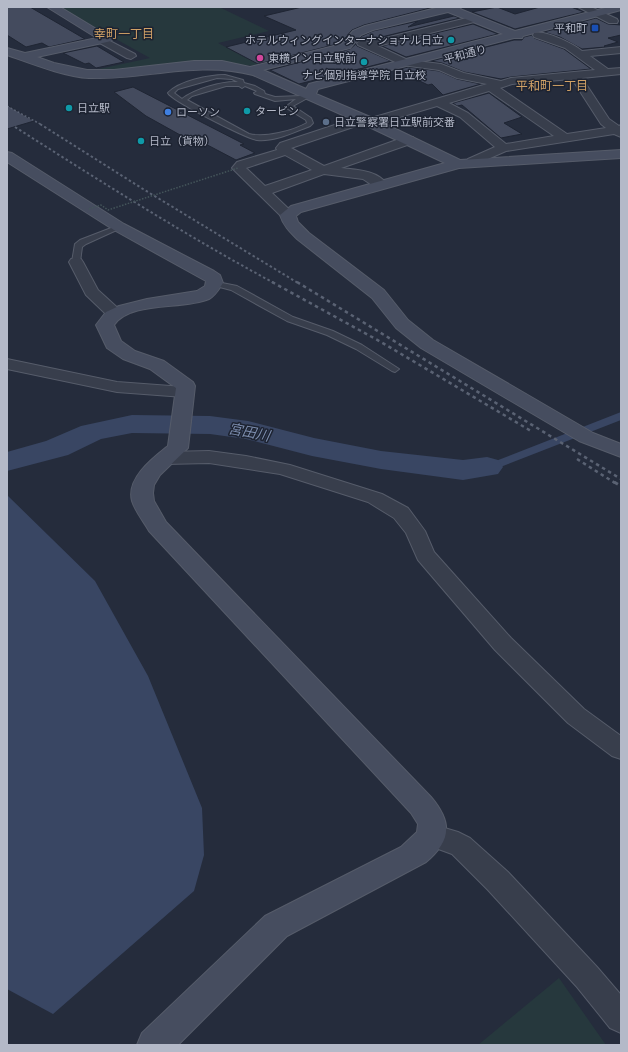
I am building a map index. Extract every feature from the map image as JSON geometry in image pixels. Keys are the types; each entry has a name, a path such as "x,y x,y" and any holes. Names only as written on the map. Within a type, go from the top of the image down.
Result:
{"street":[{"path":"23,57 106,39 89,26 52,7"},
{"path":"583,7 609,18"},
{"path":"528,40 609,18 621,7"},
{"path":"251,70 340,48 349,44 357,33 369,28 450,8 528,40 569,46 606,72"},
{"name":"平和通り","path":"309,95 609,18"},
{"path":"368,45 475,19"},
{"path":"309,95 313,88 406,63 569,32"},
{"path":"102,40 131,56"},
{"path":"351,41 368,45 406,63 441,67 461,76 496,86 565,138"},
{"path":"581,54 621,50"},
{"path":"7,51 65,70 94,75 129,73 194,64 222,65 251,70 409,140 465,163 621,154"},
{"path":"411,74 456,63"},
{"path":"380,184 366,175 322,170 282,148 284,146 367,121 511,81 621,71"},
{"path":"575,75 605,121 620,131"},
{"path":"309,95 330,96 337,94"},
{"path":"438,102 464,115 503,148"},
{"path":"288,215 296,209 380,184 465,163 503,148 620,131"},
{"path":"264,191 409,140"},
{"path":"285,151 242,165 238,168 288,215 288,219 293,227 303,236 378,294 402,324 427,344 586,438 621,451"},
{"path":"7,156 119,227 208,274 214,279 215,283 211,289 203,294 133,307 115,314 109,318 105,325 113,344 129,355 142,361 157,365 186,386 172,453 155,467 142,489 143,500 157,526 421,805 430,817 433,825 431,835 425,846 411,856 276,926 154,1045"},
{"path":"76,262 91,292 115,314"},
{"path":"7,364 117,387 165,390 184,397"},
{"path":"172,453 246,462 283,469 375,498 401,513 415,531 425,555 503,644 576,716 621,749"},
{"path":"431,835 450,840 461,846 498,881 587,977 621,1018"}],"lane":[{"path":"269,98 272,102 309,118 310,122 304,126 263,138 247,135 186,103 172,95 171,92 176,88 221,76 236,78 241,81 242,84 269,98 281,99 309,95"},
{"path":"186,103 184,100 190,95 226,85 242,84"},
{"path":"291,109 290,106 292,103 309,95"},
{"path":"76,262 78,246 83,242 119,227"},
{"path":"215,283 234,288 290,319 330,332 359,347 395,369"}],"path":[{"path":"89,209 101,205 108,210 238,168"}],"shaded area":[{"path":"58,7 219,7 269,31 218,43 260,65 257,66 224,63 85,72 150,58"},
{"path":"559,978 606,1045 478,1045"}],"water":[{"path":"621,412 621,420 498,468 464,474 442,472 442,464 463,467 488,464"},
{"path":"7,495 95,581 148,676 202,808 204,855 194,891 53,1014 7,989"}],"building":[{"path":"7,7 30,7 85,39 49,47 42,43 26,47 7,35"},
{"path":"302,7 434,7 364,25 352,30 341,43 258,64 226,47 296,30 264,16"},
{"path":"497,7 515,14 540,7 571,7 584,12 515,29 472,12"},
{"path":"454,16 460,18 369,40 358,40 362,36 373,31 418,21 408,27"},
{"path":"596,18 608,24 621,25 621,35 608,38 618,42 604,46 605,47 582,49 560,37 544,32"},
{"path":"473,24 498,34 406,57 382,46"},
{"path":"532,35 534,38 564,49 591,69 501,79 464,72 442,63 431,61 514,40 522,40 524,37"},
{"path":"356,44 357,46 391,61 299,84 270,70 350,49"},
{"path":"97,46 124,62 96,68 89,63 85,64 63,53"},
{"path":"408,67 439,71 457,79 481,84 443,95 432,84 428,85 397,70"},
{"path":"133,87 244,144 240,145 255,153 236,160 196,139 191,141 146,116 114,92"},
{"path":"489,93 522,117 504,123 522,134 501,138 462,105 457,106 453,103"},
{"path":"7,105 34,121 7,129"}],"waterway":[{"name":"宮田川","path":"7,462 57,448 92,432 132,424 210,425 248,430 312,447 381,460 463,470 487,467"}],"railway":[{"path":"7,106 42,125"},
{"path":"40,124 143,189 298,283"},
{"path":"15,127 175,227 274,283"},
{"path":"272,282 381,342 531,431"},
{"path":"297,282 621,479"},
{"path":"577,459 615,483"},
{"path":"614,482 621,486"}],"place":[{"name":"平和町","path":"595,28"},
{"name":"ホテルウィングインターナショナル日立","path":"451,40"},
{"name":"東横イン日立駅前","path":"260,58"},
{"name":"ナビ個別指導学院 日立校","path":"364,62"},
{"name":"日立駅","path":"69,108"},
{"name":"タービン","path":"247,111"},
{"name":"ローソン","path":"168,112"},
{"name":"日立警察署日立駅前交番","path":"326,122"},
{"name":"日立（貨物）","path":"141,141"}],"district":[{"name":"幸町一丁目","path":"124,34"},
{"name":"平和町一丁目","path":"552,86"}]}
